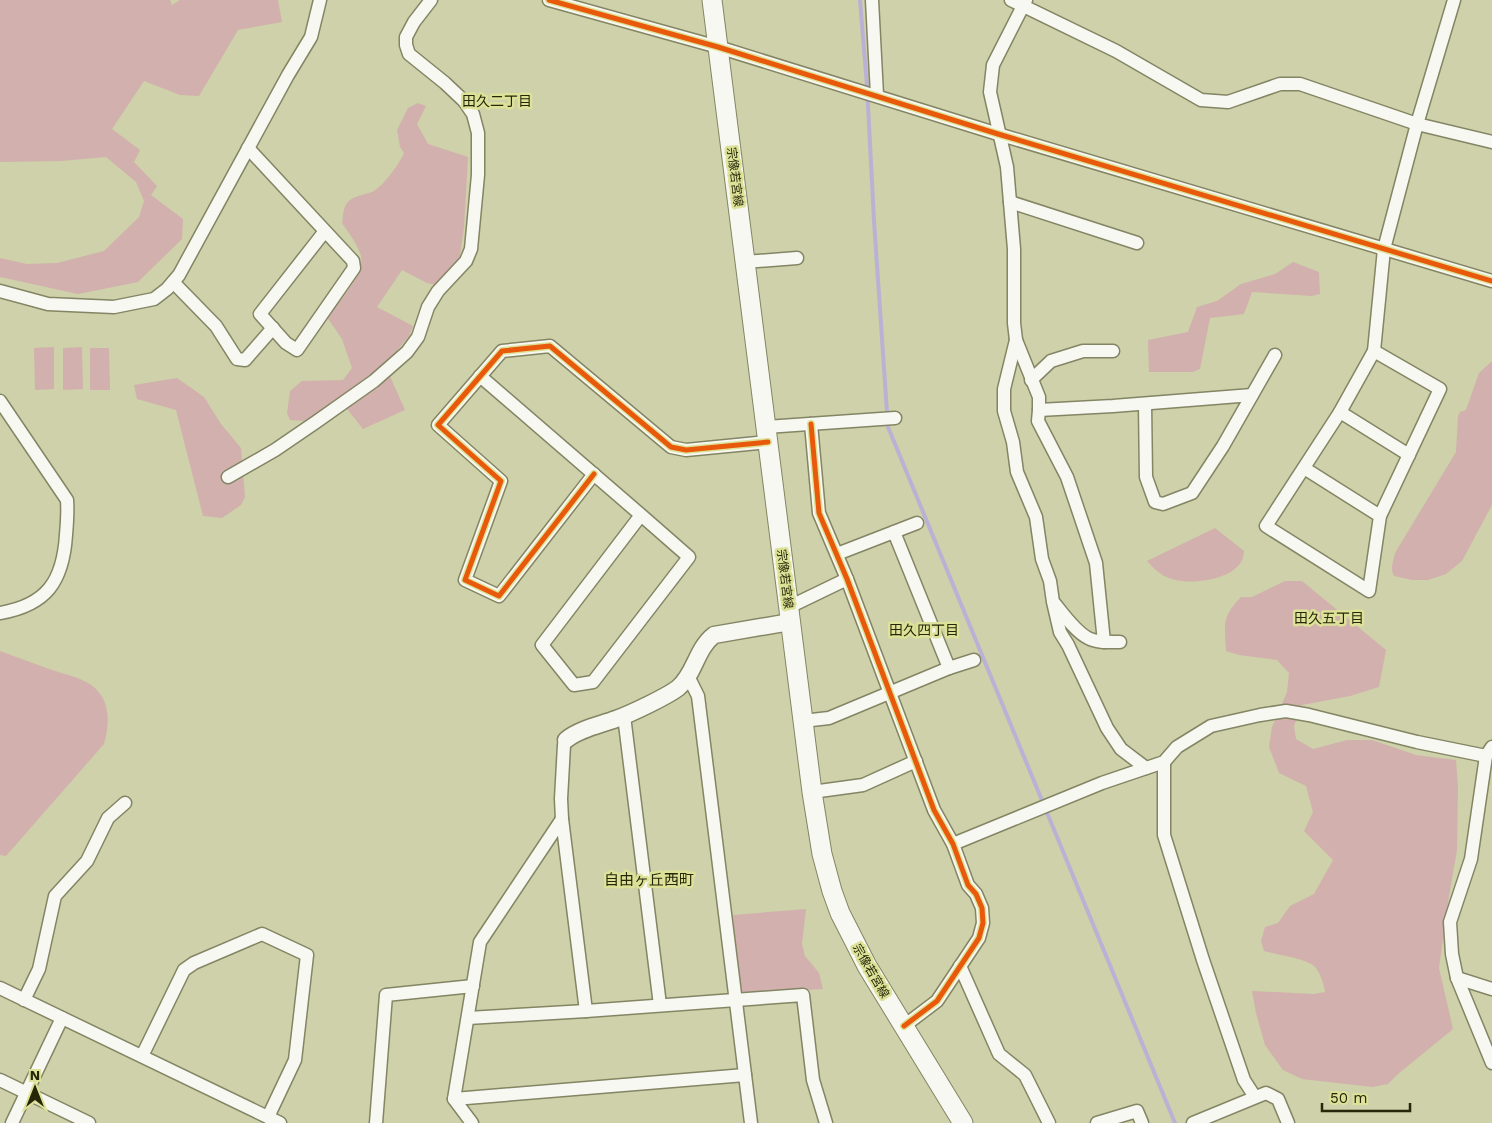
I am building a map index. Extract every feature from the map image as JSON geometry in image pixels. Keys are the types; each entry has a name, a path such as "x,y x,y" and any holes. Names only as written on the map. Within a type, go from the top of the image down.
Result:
{"main road":[{"name":"宗像若宮線","path":"712,0 789,614 822,854 840,913 867,966 964,1123"}],"street":[{"path":"0,291 48,304 114,307 154,299 167,289 179,275 311,36 320,0"},
{"path":"228,477 275,450 316,422 374,381 407,352 418,337 428,306 438,291 466,261 471,250 478,175 478,133 473,114 464,101 445,83 409,54 406,46 406,37 430,0"},
{"path":"549,0 718,47 998,134 1492,281"},
{"path":"872,0 877,95"},
{"path":"1011,0 1025,2 1116,51 1200,100 1228,102 1280,84 1300,84 1417,124 1492,142"},
{"path":"1374,351 1440,389 1380,516 1369,591 1266,526 1340,412 1374,351 1384,249 1417,124 1454,0"},
{"path":"1025,2 993,66 990,92 1007,167 1014,249 1014,323 1016,340 1039,397 1038,421 1067,477 1096,563 1104,642"},
{"path":"248,148 353,261 354,268 297,350 286,343 260,314 325,231"},
{"path":"1010,202 1137,243"},
{"path":"745,262 797,258"},
{"path":"173,282 216,326 237,358 245,360 273,328"},
{"path":"1016,340 1004,389 1004,410 1017,472 1036,517 1042,559 1050,581 1060,632 1081,671 1107,728 1122,749 1146,768"},
{"path":"594,474 499,596 465,580 501,481 438,425 502,351 550,346 671,447 686,450 767,435 810,424 895,418"},
{"path":"1031,380 1051,361 1083,351 1113,351"},
{"path":"1145,404 1146,477 1155,502 1163,504 1192,493 1223,446 1275,355"},
{"path":"480,376 594,474 641,515 689,557 593,682 574,685 542,645 641,515"},
{"path":"1039,410 1252,395"},
{"path":"0,401 67,500 68,513 65,555 55,581 39,598 28,605 0,613"},
{"path":"1340,412 1409,455"},
{"path":"810,424 819,513 847,579 934,810 953,844 968,884 976,894 982,908 983,922 979,938 937,1001 904,1026"},
{"path":"1304,468 1380,516"},
{"path":"837,554 917,523"},
{"path":"894,532 949,668"},
{"path":"586,1012 562,819 563,754 566,740 580,732 624,716 677,689 689,678 702,649 714,635 789,614 847,579"},
{"path":"1053,602 1072,624 1088,638 1104,642 1120,642"},
{"path":"803,721 829,718 949,668 974,660"},
{"path":"689,678 698,696 751,1123"},
{"path":"953,844 1102,783 1164,762 1176,747 1211,726 1238,719 1286,711 1416,742 1489,752 1487,778 1471,859 1450,922 1452,954 1457,978 1492,1062"},
{"path":"624,716 660,1005"},
{"path":"812,792 864,785 916,761"},
{"path":"1164,762 1164,835 1203,960 1244,1080 1255,1097"},
{"path":"24,1000 39,969 55,896 87,861 108,818 125,803"},
{"path":"472,1123 454,1099 480,942 562,819"},
{"path":"142,1056 184,970 194,962 262,934 307,955 295,1060 268,1117"},
{"path":"960,966 999,1054 1025,1075 1049,1123"},
{"path":"1457,978 1492,989"},
{"path":"376,1123 386,994 473,986"},
{"path":"0,988 280,1123"},
{"path":"468,1018 586,1012 803,995 813,1080 826,1123"},
{"path":"12,1123 62,1018"},
{"path":"454,1099 745,1075"},
{"path":"0,1080 89,1123"},
{"path":"1193,1123 1266,1093 1278,1099 1288,1123"},
{"path":"1097,1123 1137,1111 1142,1123"}],"shaded area":[{"path":"0,0 170,0 172,5 180,0 278,0 282,22 238,30 199,96 180,95 144,81 112,129 140,150 134,162 157,186 151,195 183,219 182,239 138,282 78,294 0,277 0,258 27,264 57,263 104,251 139,217 144,201 136,182 106,157 61,161 0,162"},
{"path":"418,103 426,106 417,124 428,144 468,157 464,228 459,261 435,285 402,270 377,307 413,326 409,336 385,365 405,410 363,429 340,400 304,421 290,420 287,413 290,391 302,381 343,380 352,368 342,339 327,317 351,287 360,269 360,253 342,223 344,210 347,203 352,199 376,190 395,169 404,153 400,147 397,130 408,108"},
{"path":"1293,262 1319,272 1320,294 1312,296 1252,292 1244,314 1210,318 1200,369 1193,372 1149,372 1148,340 1188,332 1197,307 1217,301 1241,284 1275,274"},
{"path":"54,347 54,389 35,390 34,348"},
{"path":"82,347 83,389 63,390 63,348"},
{"path":"90,348 109,348 110,390 90,390"},
{"path":"1492,361 1492,505 1462,561 1446,574 1428,580 1412,580 1394,576 1392,568 1395,553 1456,452 1458,416 1460,412 1466,410 1479,373"},
{"path":"177,378 204,397 221,424 241,448 245,497 241,505 222,518 203,516 176,410 137,399 134,385"},
{"path":"1215,528 1244,551 1242,560 1236,568 1218,578 1195,581 1176,580 1160,574 1147,561"},
{"path":"1285,581 1302,581 1386,650 1379,687 1350,696 1302,705 1294,726 1296,739 1313,749 1347,740 1372,740 1416,755 1456,760 1458,786 1457,850 1439,968 1453,1029 1388,1084 1372,1087 1302,1079 1283,1070 1265,1045 1256,1013 1252,991 1314,994 1325,992 1323,982 1314,966 1297,959 1264,951 1261,941 1265,927 1278,923 1290,906 1314,894 1333,860 1304,831 1313,812 1306,786 1279,773 1269,747 1272,727 1287,692 1289,673 1277,660 1239,655 1226,651 1227,616 1235,604 1241,597 1252,597"},
{"path":"0,651 77,678 93,686 104,700 108,717 104,744 6,856 0,855"},
{"path":"806,909 802,944 805,956 819,973 823,989 743,994 740,991 733,915"}],"waterway":[{"path":"860,0 888,427 1175,1123"}],"cycle path":[{"path":"549,0 718,47 998,134 1492,281"},
{"path":"594,474 499,596 465,580 501,481 438,425 502,351 550,346 671,447 686,450 768,442"},
{"path":"811,424 819,513 847,579 934,810 953,844 968,885 976,894 982,908 983,923 979,938 937,1001 904,1026"}],"district":[{"name":"田久二丁目","path":"497,101"},
{"name":"田久五丁目","path":"1329,618"},
{"name":"田久四丁目","path":"924,630"},
{"name":"自由ヶ丘西町","path":"649,880"}]}
